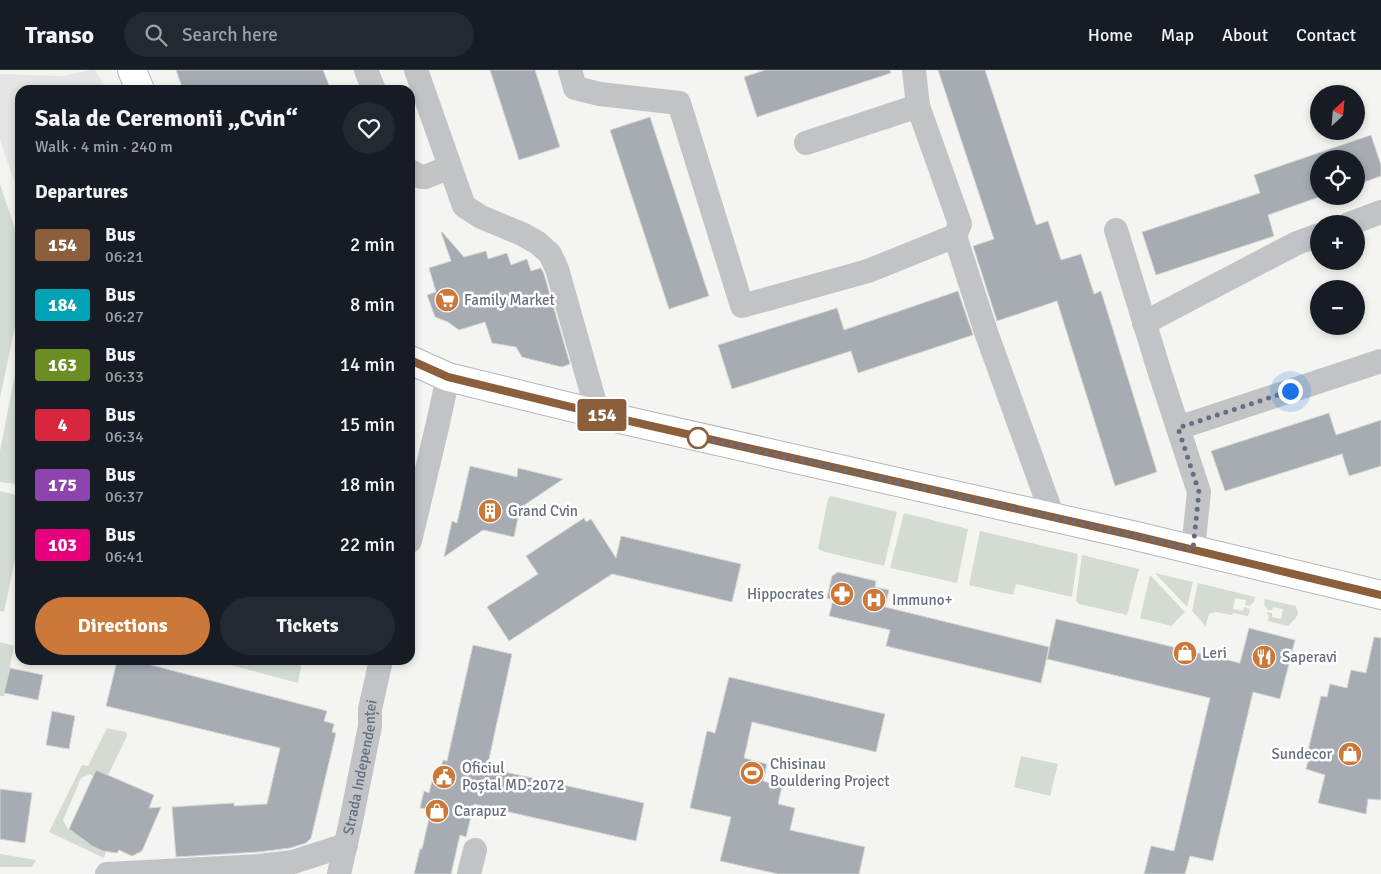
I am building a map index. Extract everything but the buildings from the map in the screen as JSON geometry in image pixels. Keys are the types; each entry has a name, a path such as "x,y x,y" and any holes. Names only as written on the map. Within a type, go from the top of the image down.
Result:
{"main road":[{"path":"132,70 138,85"},
{"path":"415,362 448,377 598,414 1193,549 1381,594"}],"street":[{"path":"366,70 372,85"},
{"path":"416,70 464,206 493,223 522,234 538,243 550,254 557,269 598,414"},
{"path":"570,70 575,88 600,94 679,103 742,306 868,271 955,236"},
{"path":"914,70 918,106 960,224 955,236 987,335 1053,517"},
{"path":"806,143 918,106"},
{"path":"415,173 425,177 450,168"},
{"path":"1365,218 1381,212"},
{"path":"1116,230 1199,492 1193,549"},
{"path":"1144,323 1297,243 1310,238"},
{"path":"1178,428 1381,361"},
{"path":"415,520 448,377"},
{"name":"Strada Independenței","path":"339,874 370,726 370,709 381,665"},
{"path":"107,874 259,866 293,862 346,845"},
{"path":"469,874 475,850"}],"shaded area":[{"path":"95,70 103,85 15,85 15,184 0,140 0,74 61,76"},
{"path":"0,184 15,229 15,327 0,398"},
{"path":"15,374 15,484 0,482 0,451"},
{"path":"0,491 15,495 15,560 4,612 0,611"},
{"path":"831,496 897,512 884,566 818,549 827,503"},
{"path":"904,513 968,529 957,583 890,568"},
{"path":"980,531 1078,554 1072,597 1016,584 1013,595 969,585"},
{"path":"1082,555 1139,569 1127,615 1079,604 1076,600"},
{"path":"1155,573 1193,582 1187,607"},
{"path":"1150,575 1185,612 1171,626 1140,618"},
{"path":"1198,583 1255,597 1254,602 1250,606 1245,605 1246,600 1235,598 1233,609 1243,611 1244,607 1250,609 1248,616 1216,612 1209,614 1205,628 1192,611"},
{"path":"1265,599 1296,606 1298,614 1288,626 1268,621 1269,615 1267,612 1272,613 1272,617 1281,619 1283,609 1273,607 1272,610 1268,610 1264,605"},
{"path":"0,642 14,646 4,696 0,696"},
{"path":"231,665 300,665 298,683"},
{"path":"107,728 126,732 127,736 108,775 96,770 93,776 90,774 81,778 63,820 68,829 81,834 80,838 106,852 104,858 49,832 82,765 88,766"},
{"path":"1021,756 1058,764 1050,796 1014,787"},
{"path":"0,854 36,860 32,867 0,867"}],"bus line":[{"name":"154","path":"415,362 448,377 616,418 1136,536 1381,595"}],"place":[{"name":"Family Market","path":"447,300"},
{"name":"Grand Cvin","path":"490,511"},
{"name":"Hippocrates","path":"842,594"},
{"name":"Immuno+","path":"874,600"},
{"name":"Leri","path":"1185,653"},
{"name":"Saperavi","path":"1264,657"},
{"name":"Sundecor","path":"1350,754"},
{"name":"Chisinau Bouldering Project","path":"752,773"},
{"name":"Oficiul Poștal MD-2072","path":"444,777"},
{"name":"Carapuz","path":"437,811"}],"route":[{"path":"698,438 693,436 1193,549 1199,492 1178,428 1290,391"}]}
